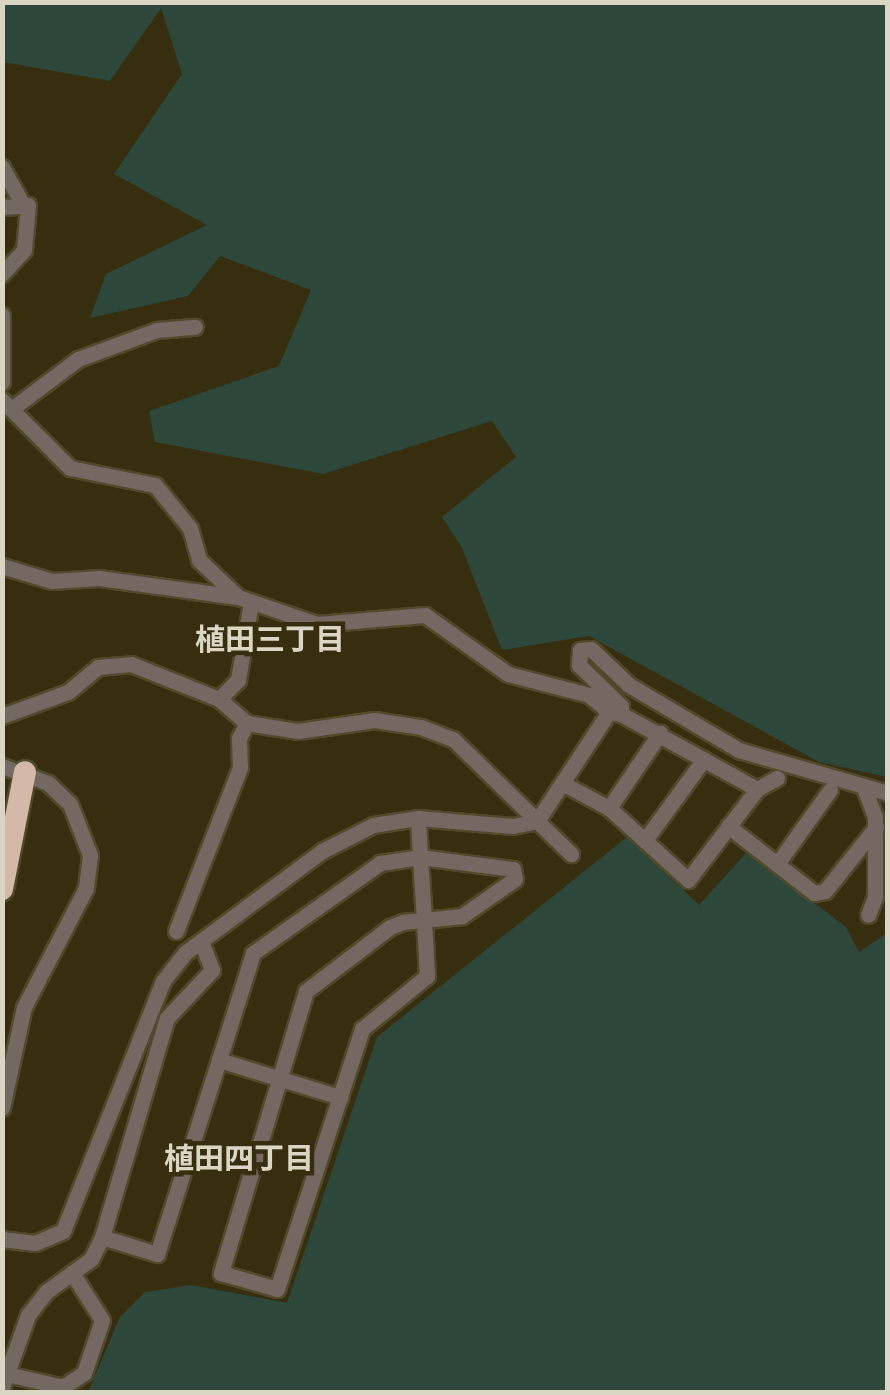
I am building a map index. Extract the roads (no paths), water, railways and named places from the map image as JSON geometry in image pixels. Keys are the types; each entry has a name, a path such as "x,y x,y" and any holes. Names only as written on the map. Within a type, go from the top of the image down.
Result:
{"highway":[{"path":"2,889 14,769"}],"street":[{"path":"2,166 23,205 24,250 2,274"},
{"path":"2,206 23,205"},
{"path":"2,315 2,382"},
{"path":"195,327 158,330 78,359 8,403 70,468 155,485 190,528 198,560 245,600"},
{"path":"2,566 52,581 99,578 245,600 317,624 439,619 498,669 589,694 615,714 660,733 757,789"},
{"path":"219,699 238,680 245,600"},
{"path":"2,1239 35,1243 63,1231 164,981 202,941 345,836 418,818 513,826 537,820 621,706 579,665 580,650 591,649 629,685 739,750 888,793"},
{"path":"2,716 68,692 98,667 131,664 219,699 247,723 298,731 374,720 422,727 452,739 571,854"},
{"path":"176,930 240,768 239,738 247,723"},
{"path":"610,808 660,733"},
{"path":"645,840 704,759"},
{"path":"2,1108 24,1007 86,888 90,854 70,804 14,769"},
{"path":"564,784 610,808 688,880 757,789 777,778"},
{"path":"864,788 876,827 881,887 868,915"},
{"path":"776,864 830,790"},
{"path":"102,1237 157,1254 253,952 360,872 420,857 498,862 513,869 515,879 462,916 424,920 390,927 306,991 221,1272 277,1289 362,1029 427,976 424,920 420,857 418,818"},
{"path":"728,826 814,893 825,891 876,827"},
{"path":"72,1272 102,1320 84,1373 62,1387 5,1381 28,1315 72,1272 92,1258 102,1237 167,1018 212,970 202,941"},
{"path":"219,1060 340,1097"}],"district":[{"name":"植田三丁目","path":"270,638"},
{"name":"植田四丁目","path":"239,1157"}]}
